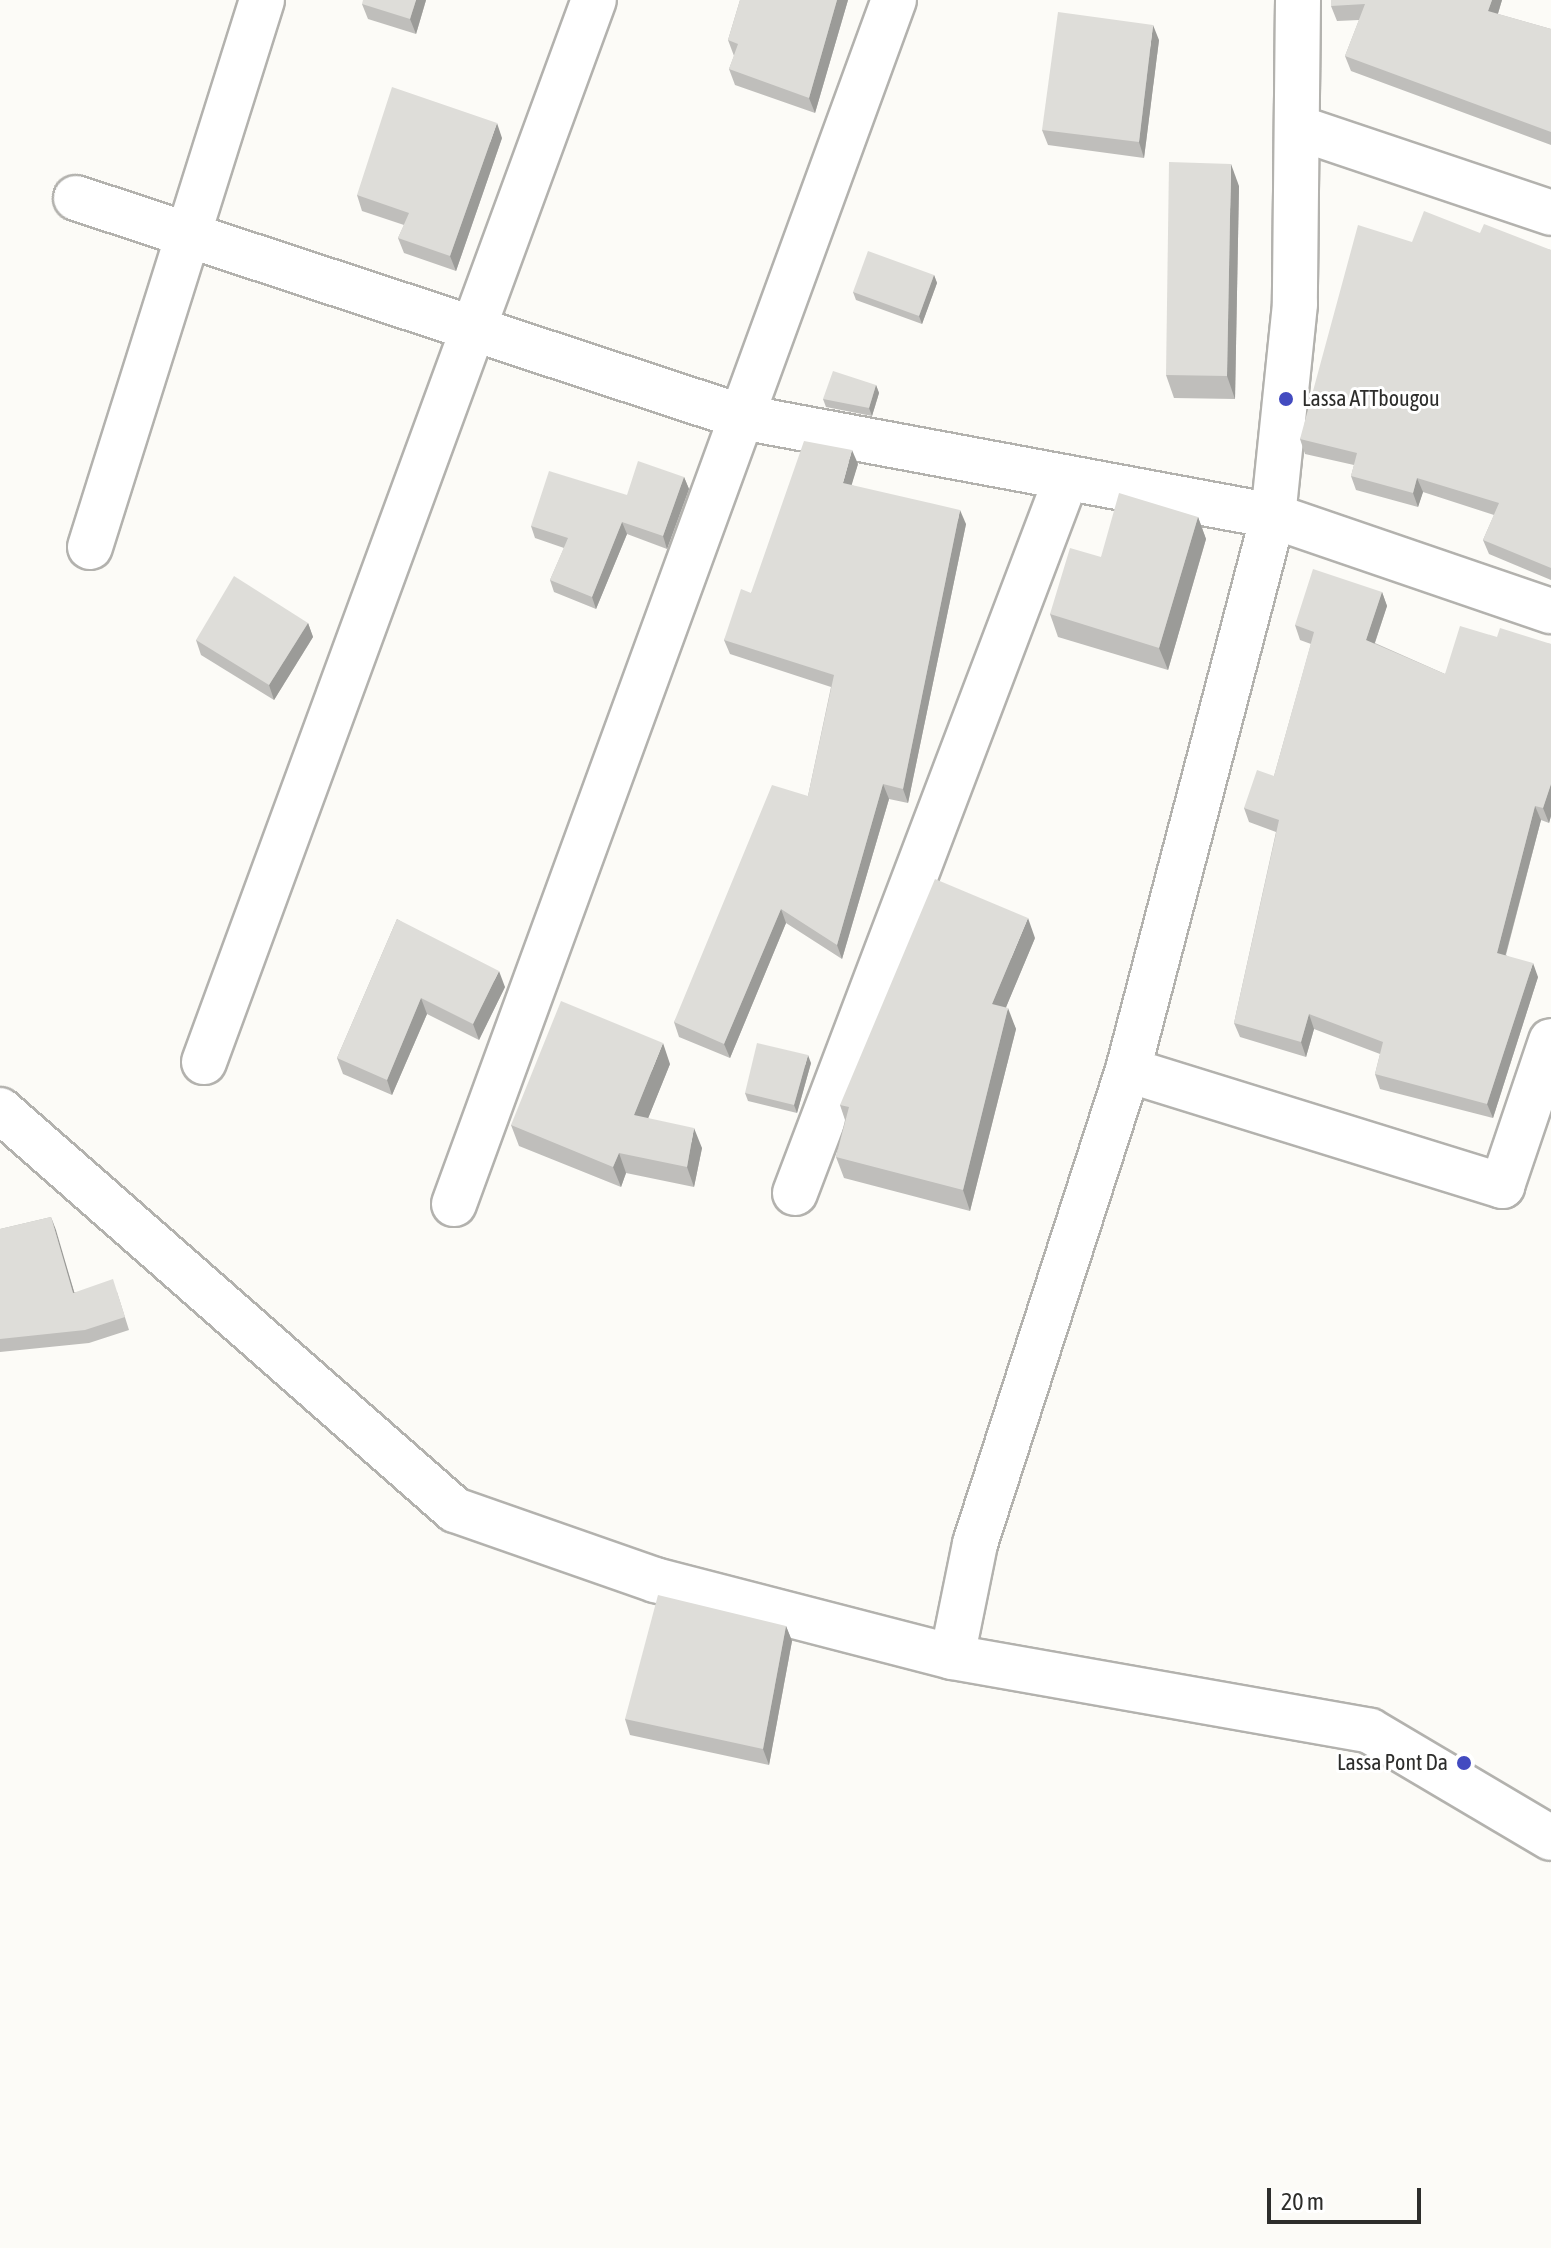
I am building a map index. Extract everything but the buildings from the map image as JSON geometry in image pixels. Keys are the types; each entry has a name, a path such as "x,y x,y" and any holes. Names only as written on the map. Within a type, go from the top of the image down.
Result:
{"street":[{"path":"90,547 262,0"},
{"path":"204,1062 594,0"},
{"path":"454,1204 894,0"},
{"path":"952,1657 975,1544 1128,1070 1273,516 1295,304 1302,129 1298,0"},
{"path":"1302,129 1551,213"},
{"path":"76,198 742,417 1065,482 1273,516 1551,611"},
{"path":"795,1193 1065,482"},
{"path":"1128,1070 1502,1186 1551,1041"},
{"path":"0,1110 455,1510 655,1580 952,1657 1370,1731 1551,1838"}],"place":[{"name":"Lassa ATTbougou","path":"1286,399"},
{"name":"Lassa Pont Da","path":"1464,1763"}]}
